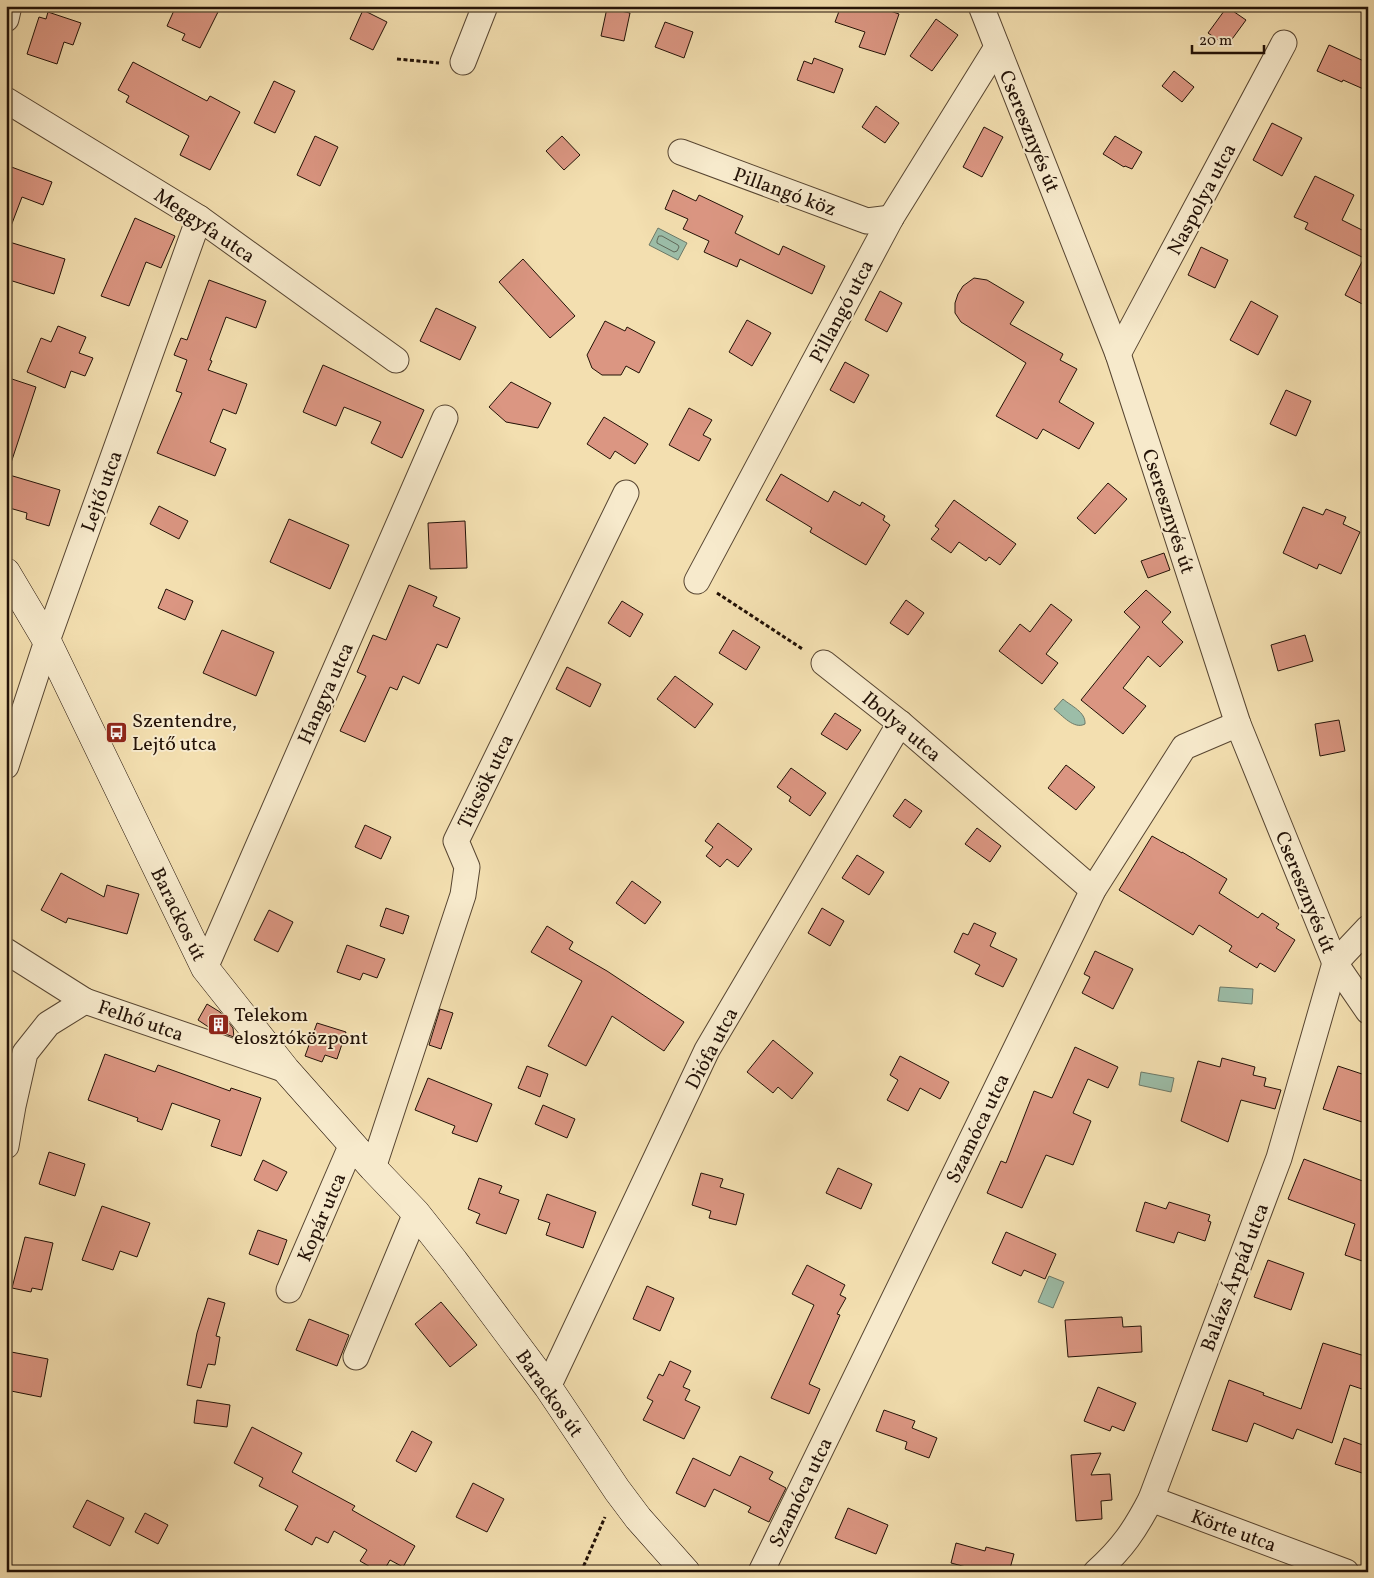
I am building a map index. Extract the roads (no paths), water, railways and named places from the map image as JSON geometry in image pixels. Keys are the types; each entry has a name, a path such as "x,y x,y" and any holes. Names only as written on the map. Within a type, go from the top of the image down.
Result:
{"street":[{"path":"6,19 9,6"},
{"path":"463,62 485,6"},
{"name":"Cseresznyés út","path":"981,6 1118,354 1238,724 1334,963 1368,1010"},
{"name":"Naspolya utca","path":"1118,354 1284,43"},
{"name":"Pillangó utca","path":"697,581 891,218 997,47"},
{"name":"Meggyfa utca","path":"6,100 199,218 396,360"},
{"name":"Pillangó köz","path":"681,152 867,221 891,218"},
{"name":"Lejtő utca","path":"6,766 47,641 199,218"},
{"name":"Hangya utca","path":"205,968 445,418"},
{"name":"Tücsök utca","path":"373,1168 463,895 467,868 456,841 626,493"},
{"name":"Barackos út","path":"6,572 47,641 205,968 286,1070 373,1168 416,1213 454,1260 548,1387 617,1490 638,1518 686,1572"},
{"name":"Ibolya utca","path":"824,663 900,723 1093,890"},
{"name":"Diófa utca","path":"548,1387 707,1050 900,723"},
{"name":"Szamóca utca","path":"761,1572 1093,890 1184,747 1238,724"},
{"path":"1334,963 1368,928"},
{"name":"Felhő utca","path":"6,951 85,1001 286,1070"},
{"name":"Balázs Árpád utca","path":"1096,1572 1116,1555 1137,1526 1151,1499 1279,1158 1334,963"},
{"path":"6,1146 25,1053 48,1024 85,1001"},
{"name":"Kopár utca","path":"290,1290 352,1144"},
{"path":"356,1357 416,1213"},
{"name":"Körte utca","path":"1151,1499 1346,1572"}],"water":[{"path":"658,228 687,243 678,260 649,245"},
{"path":"1063,699 1081,713 1085,724 1077,725 1072,723 1054,709"},
{"path":"1220,987 1253,989 1252,1004 1218,1001"},
{"path":"1141,1072 1174,1078 1171,1092 1139,1085"},
{"path":"1049,1276 1064,1282 1053,1308 1038,1302"}],"place":[{"name":"Szentendre, Lejtő utca","path":"116,732"},
{"name":"Telekom elosztóközpont","path":"218,1025"}]}
